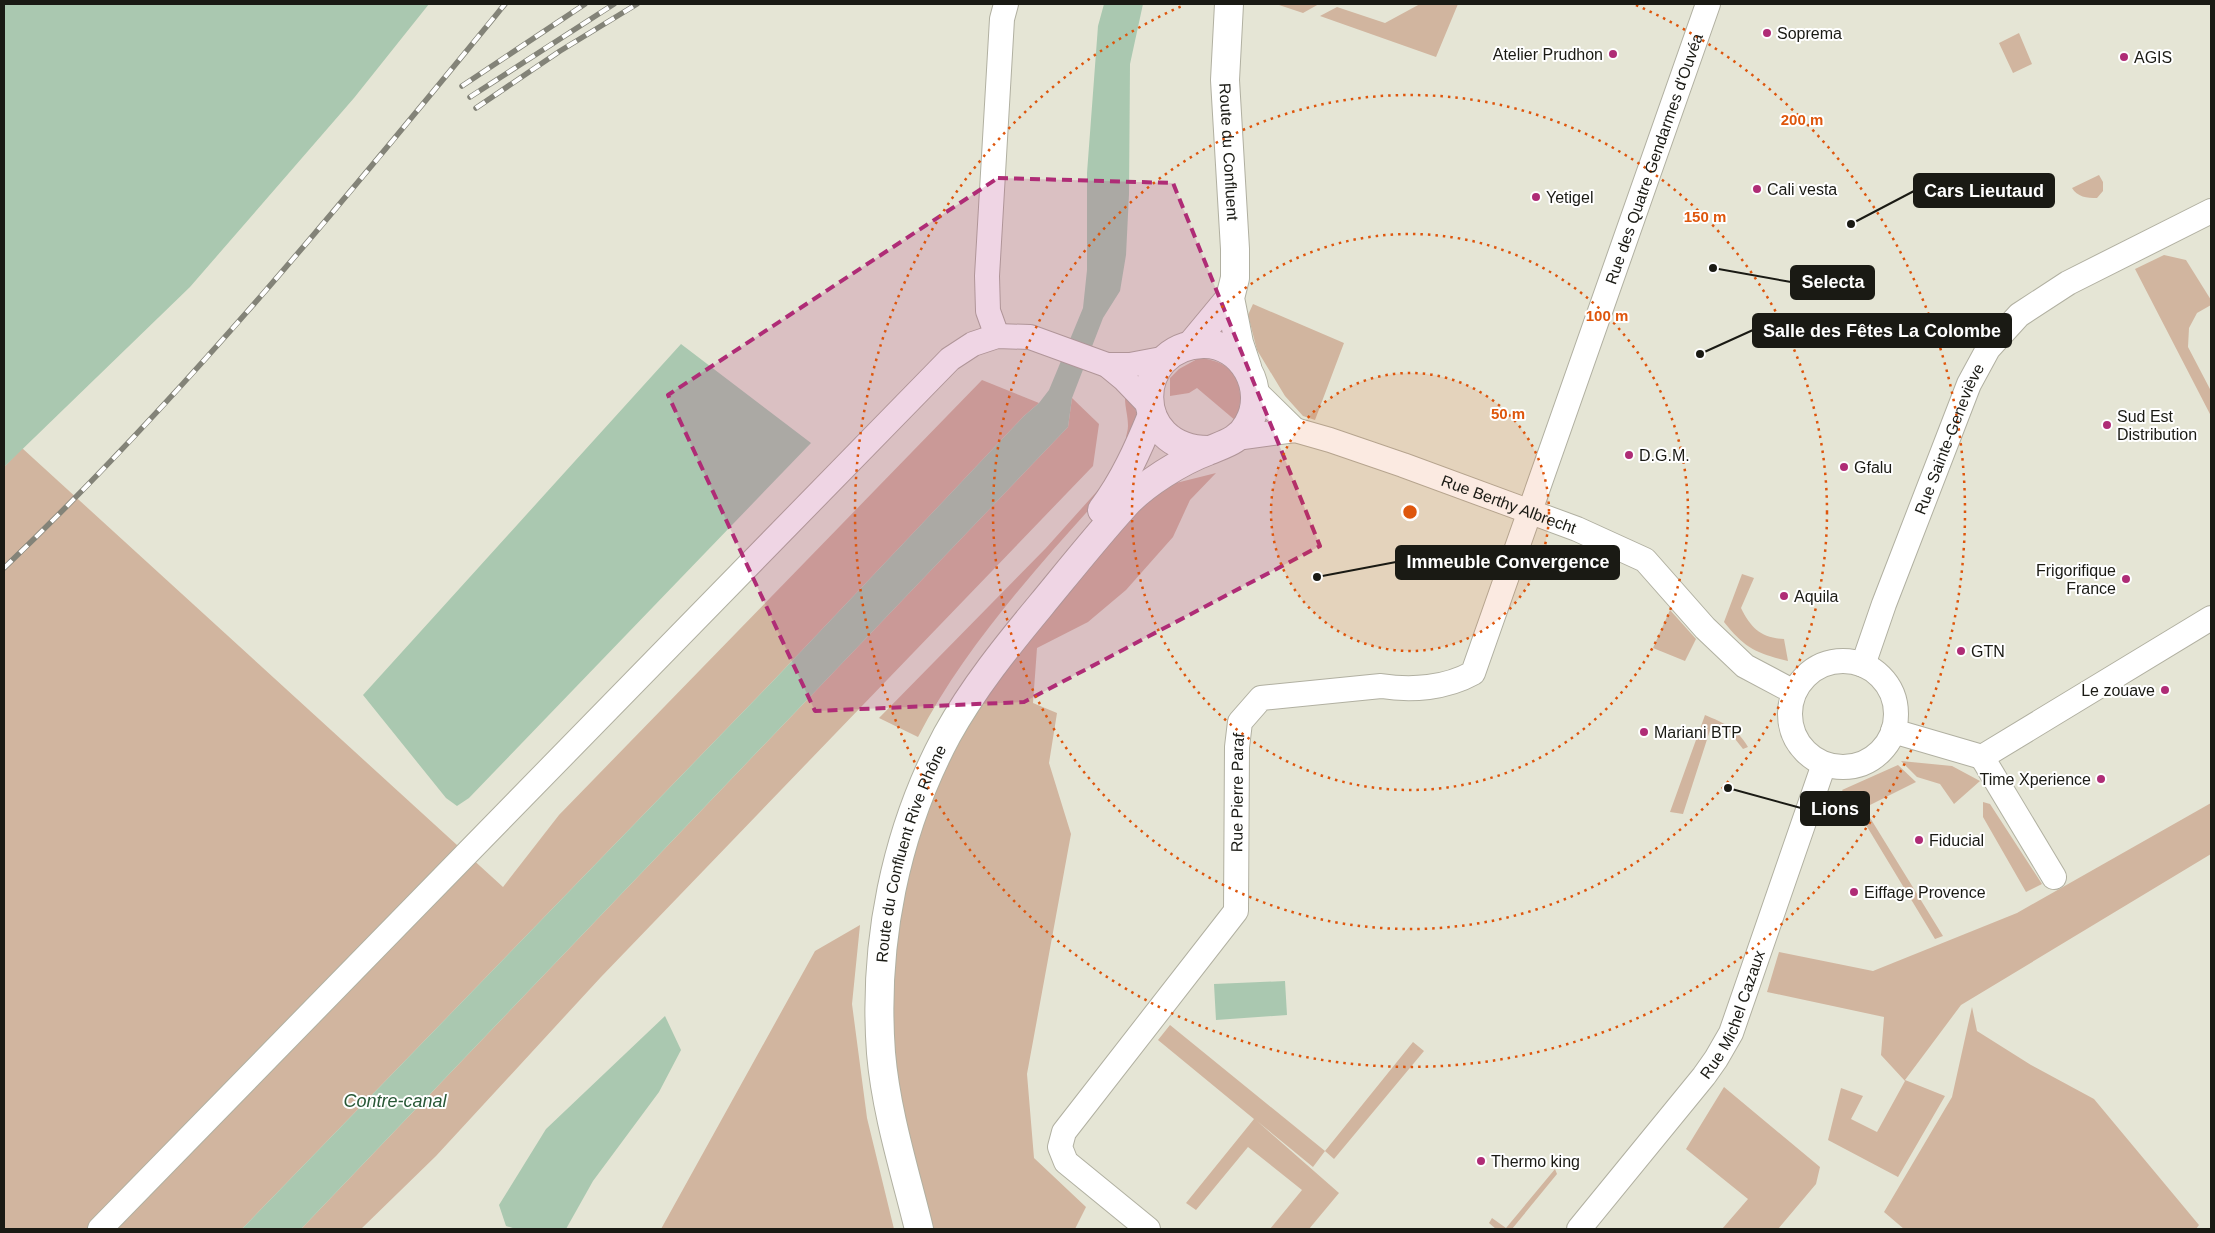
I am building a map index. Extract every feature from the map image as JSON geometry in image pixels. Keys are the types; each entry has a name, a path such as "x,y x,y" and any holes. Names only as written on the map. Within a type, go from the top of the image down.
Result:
{"main road":[{"name":"Route du Confluent","path":"1191,345 1230,298 1235,278 1225,80 1229,4"},
{"name":"Route du Confluent","path":"1230,298 1238,336 1251,379"},
{"path":"1207,344 1222,348 1236,356 1251,379 1255,408 1248,425 1236,438 1223,446 1208,450 1194,450 1174,442 1158,428 1151,410 1150,387 1156,371 1167,358 1178,350 1191,345 1207,344"},
{"name":"Route du Confluent Rive Rhône","path":"904,1229 872,1086 867,1044 867,986 870,942 879,881 890,836 903,797 920,757 942,716 968,675 1117,490 1136,455 1151,410"},
{"name":"Route du Confluent Rive Rhône","path":"919,1229 885,1084 881,1053 880,984 882,951 896,868 909,821 947,736 992,665 1134,495 1161,476 1208,450"}],"street":[{"path":"997,336 988,311 987,276 1002,19 1006,4"},
{"name":"Rue des Quatre Gendarmes d'Ouvéa","path":"1530,512 1708,4"},
{"name":"Rue Sainte-Geneviève","path":"1863,665 1890,588 1969,384 1988,349 2019,314 2068,283 2211,212"},
{"path":"100,1229 950,359 973,344 997,336 1030,337 1101,363 1130,366 1167,358"},
{"path":"1101,363 1124,379 1151,410"},
{"name":"Rue Berthy Albrecht","path":"1251,379 1295,430"},
{"name":"Rue Berthy Albrecht","path":"1236,438 1295,430 1403,465 1577,529 1645,560 1705,628 1745,666 1794,692"},
{"name":"Rue Pierre Paraf","path":"1148,1229 1066,1162 1060,1147 1064,1132 1236,911 1237,747 1240,722 1261,698 1381,686 1398,689 1431,687 1459,681 1473,673 1530,512"},
{"path":"1982,757 2211,618"},
{"path":"1847,661 1863,665 1877,673 1888,685 1896,715 1893,731 1885,746 1879,752 1858,765 1841,767 1824,764 1809,755 1798,742 1791,726 1789,709 1794,692 1803,678 1809,673 1831,662 1847,661"},
{"path":"1893,731 1982,757 2054,877"},
{"name":"Rue Michel Cazaux","path":"1579,1229 1704,1076 1731,1033 1824,764"}],"highlighted area":[{"path":"998,178 1173,183 1320,546 1024,702 815,711 668,395"}],"shaded area":[{"path":"1276,4 1319,4 1303,13"},
{"path":"1420,4 1458,4 1436,57 1320,16 1337,7 1385,23"},
{"path":"2019,33 2032,64 2013,73 1999,43"},
{"path":"2099,175 2103,182 2103,191 2097,198 2079,195 2072,188"},
{"path":"2164,255 2186,260 2211,300 2211,305 2197,313 2189,328 2188,347 2211,391 2211,416 2135,269"},
{"path":"1253,304 1344,343 1315,420 1303,416 1285,396 1257,350 1248,315"},
{"path":"1199,358 1222,364 1236,378 1240,398 1236,421 1197,388 1189,393 1170,396 1170,378 1179,369"},
{"path":"982,380 1039,403 1024,416 773,681 242,1229 4,1229 4,467 22,448 503,887 559,815"},
{"path":"1126,390 1136,411 1135,423 1127,445 1128,426"},
{"path":"1072,398 1099,424 1093,466 601,977 436,1156 361,1229 301,1229 1068,427"},
{"path":"1216,473 1190,500 1173,537 1126,590 1088,622 1037,648 1033,703 1057,713 1049,763 1071,834 1027,1074 1034,1158 1086,1207 1075,1229 931,1229 900,1098 892,1036 892,970 906,876 928,797 982,697 1122,519 1176,483"},
{"path":"1108,479 1094,504 998,615 955,675 918,737 879,718 1046,548"},
{"path":"1742,574 1754,578 1741,608 1758,631 1769,637 1784,639 1788,661 1759,652 1745,644 1724,622"},
{"path":"1670,610 1696,639 1685,661 1653,648"},
{"path":"1705,715 1735,731 1748,747 1743,749 1728,730 1712,724 1683,814 1670,812"},
{"path":"1901,761 1952,766 1980,781 1954,804 1940,784 1917,777"},
{"path":"1898,765 1916,782 1864,808 1943,936 1935,939 1866,825 1842,790"},
{"path":"1983,802 1990,804 2042,884 2026,892 1983,817"},
{"path":"2211,803 2211,854 1961,1005 1905,1080 1945,1096 1898,1177 1828,1140 1841,1088 1863,1096 1851,1119 1877,1132 1905,1081 1881,1055 1884,1017 1767,992 1779,952 1873,971 2017,913"},
{"path":"860,925 852,1004 867,1118 894,1229 661,1229 815,951"},
{"path":"1972,1007 1977,1031 2031,1065 2094,1099 2199,1225 2196,1229 1904,1229 1884,1212 1952,1097"},
{"path":"1170,1025 1325,1151 1313,1167 1257,1121 1339,1193 1309,1229 1270,1229 1302,1190 1248,1147 1196,1210 1186,1203 1254,1119 1158,1040"},
{"path":"1413,1042 1424,1051 1334,1159 1325,1151"},
{"path":"1724,1087 1820,1167 1816,1184 1778,1229 1722,1229 1748,1199 1686,1149"},
{"path":"1555,1169 1557,1174 1512,1229 1496,1229 1489,1223 1492,1218 1506,1228"}],"water":[{"path":"4,4 429,4 354,98 190,287 4,467"},
{"name":"Contre-canal","path":"1104,4 1143,4 1130,64 1129,194 1126,255 1120,291 1103,318 1072,398 1068,427 301,1229 242,1229 773,681 1024,416 1039,403 1049,390 1083,308 1087,270 1087,173 1098,26"},
{"path":"681,344 811,443 469,798 457,806 446,798 363,695"},
{"path":"1285,981 1287,1015 1216,1020 1214,984"},
{"path":"665,1016 681,1050 659,1092 593,1181 566,1229 516,1229 506,1226 499,1205 546,1129"}],"railway":[{"path":"4,568 137,434 201,364 325,222 505,4"},
{"path":"462,86 585,4"},
{"path":"470,97 614,4"},
{"path":"476,108 560,51 637,4"}],"place":[{"name":"Soprema","path":"1767,33"},
{"name":"Atelier Prudhon","path":"1613,54"},
{"name":"AGIS","path":"2124,57"},
{"name":"Cali vesta","path":"1757,189"},
{"name":"Yetigel","path":"1536,197"},
{"name":"Cars Lieutaud","path":"1851,224"},
{"name":"Selecta","path":"1713,268"},
{"name":"Salle des Fêtes La Colombe","path":"1700,354"},
{"name":"Sud Est Distribution","path":"2107,425"},
{"name":"D.G.M.","path":"1629,455"},
{"name":"Gfalu","path":"1844,467"},
{"name":"Immeuble Convergence","path":"1317,577"},
{"name":"Frigorifique France","path":"2126,579"},
{"name":"Aquila","path":"1784,596"},
{"name":"GTN","path":"1961,651"},
{"name":"Le zouave","path":"2165,690"},
{"name":"Mariani BTP","path":"1644,732"},
{"name":"Time Xperience","path":"2101,779"},
{"name":"Lions","path":"1728,788"},
{"name":"Fiducial","path":"1919,840"},
{"name":"Eiffage Provence","path":"1854,892"},
{"name":"Thermo king","path":"1481,1161"}]}
